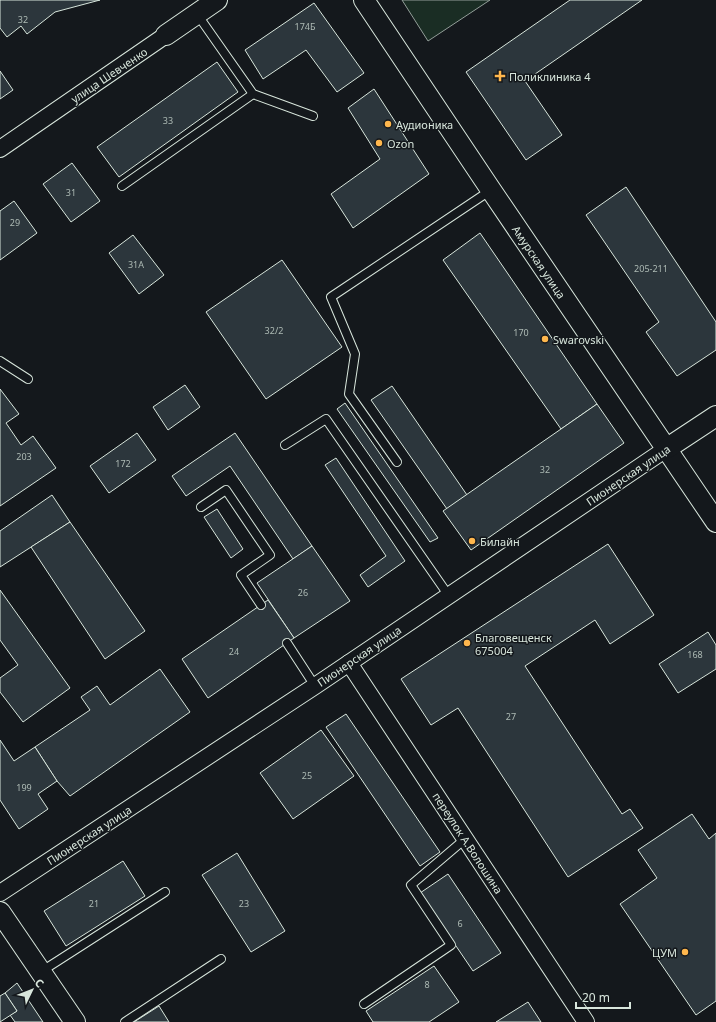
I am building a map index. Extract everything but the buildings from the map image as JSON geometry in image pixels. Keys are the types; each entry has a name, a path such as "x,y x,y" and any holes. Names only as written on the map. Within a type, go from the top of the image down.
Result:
{"street":[{"name":"улица Шевченко","path":"0,149 217,0"},
{"name":"Амурская улица","path":"364,0 716,522"},
{"name":"Пионерская улица","path":"0,893 315,686 716,416"},
{"name":"переулок А.Волошина","path":"349,663 586,1022"},
{"path":"0,912 76,1022"}],"lane":[{"path":"197,14 253,94 313,116"},
{"path":"122,186 253,94"},
{"path":"397,462 349,394 355,354 331,297 491,190"},
{"path":"0,361 28,379"},
{"path":"285,445 326,418 449,596"},
{"path":"201,507 226,490 270,555 242,575 261,605"},
{"path":"287,643 315,686"},
{"path":"364,1004 451,945 411,885 465,839"},
{"path":"42,971 165,892"},
{"path":"125,1022 221,959"}],"green space":[{"path":"402,0 490,0 428,41"}],"place":[{"name":"Поликлиника 4","path":"500,76"},
{"name":"Аудионика","path":"388,124"},
{"name":"Ozon","path":"379,143"},
{"name":"Swarovski","path":"545,339"},
{"name":"Билайн","path":"472,541"},
{"name":"Благовещенск 675004","path":"467,643"},
{"name":"ЦУМ","path":"685,952"}]}
